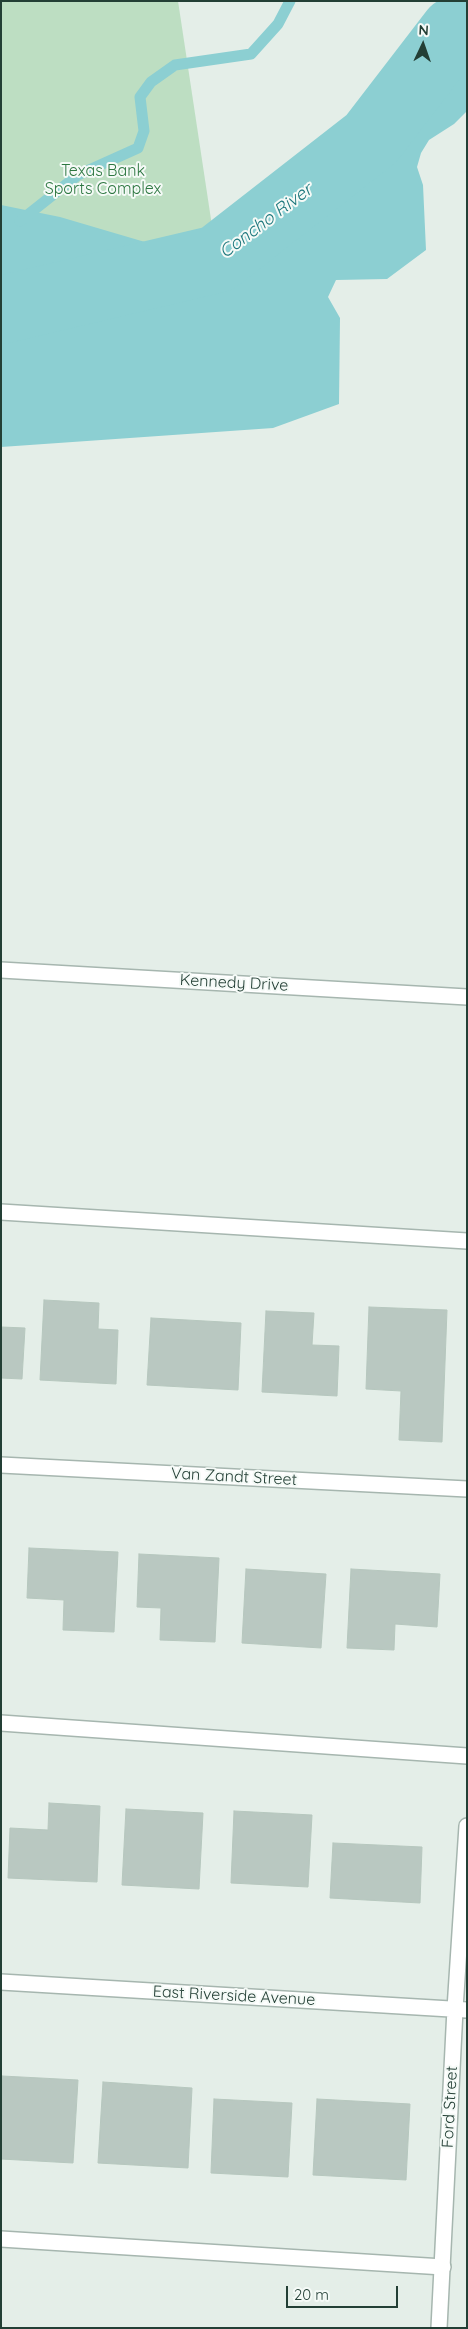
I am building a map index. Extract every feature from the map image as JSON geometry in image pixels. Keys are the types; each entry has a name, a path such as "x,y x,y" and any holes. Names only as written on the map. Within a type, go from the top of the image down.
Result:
{"street":[{"name":"Kennedy Drive","path":"1,970 467,997"},
{"path":"1,1212 467,1242"},
{"name":"Van Zandt Street","path":"1,1465 467,1489"},
{"path":"1,1724 467,1756"},
{"name":"Ford Street","path":"439,2328 461,2010 467,1826"},
{"name":"East Riverside Avenue","path":"1,1982 461,2010"},
{"path":"1,2240 443,2267"}],"green space":[{"name":"Texas Bank Sports Complex","path":"1,1 178,1 217,259 1,310"}],"water":[{"path":"467,44 467,111 454,124 429,140 421,153 417,167 423,185 426,250 387,279 336,280 328,297 340,318 339,404 273,428 1,447 1,205 60,217 189,255 270,225 393,104"}],"building":[{"path":"44,1300 99,1303 98,1329 118,1330 116,1384 40,1380"},
{"path":"369,1307 447,1310 442,1442 399,1440 401,1391 366,1389"},
{"path":"266,1311 314,1313 312,1345 339,1346 337,1396 262,1392"},
{"path":"151,1318 241,1323 238,1390 147,1385"},
{"path":"1,1327 25,1328 22,1379 1,1378"},
{"path":"29,1548 118,1552 114,1632 63,1630 64,1600 27,1598"},
{"path":"139,1554 219,1558 215,1642 160,1640 161,1608 137,1607"},
{"path":"246,1569 326,1574 321,1648 242,1643"},
{"path":"351,1569 440,1574 437,1627 395,1624 394,1650 347,1648"},
{"path":"49,1803 100,1806 97,1882 8,1878 10,1828 48,1830"},
{"path":"126,1809 203,1813 199,1889 122,1885"},
{"path":"234,1811 312,1815 308,1887 231,1883"},
{"path":"333,1843 422,1847 420,1903 330,1898"},
{"path":"2,2076 78,2080 73,2163 1,2159"},
{"path":"103,2082 192,2088 188,2168 98,2163"},
{"path":"214,2099 292,2103 288,2177 211,2173"},
{"path":"317,2099 410,2104 406,2180 313,2175"}],"waterway":[{"path":"20,221 78,175 138,148 144,131 140,97 151,82 175,65 251,54 278,24 290,1"},
{"name":"Concho River","path":"1,310 217,259 371,139 454,31 467,27"}]}
